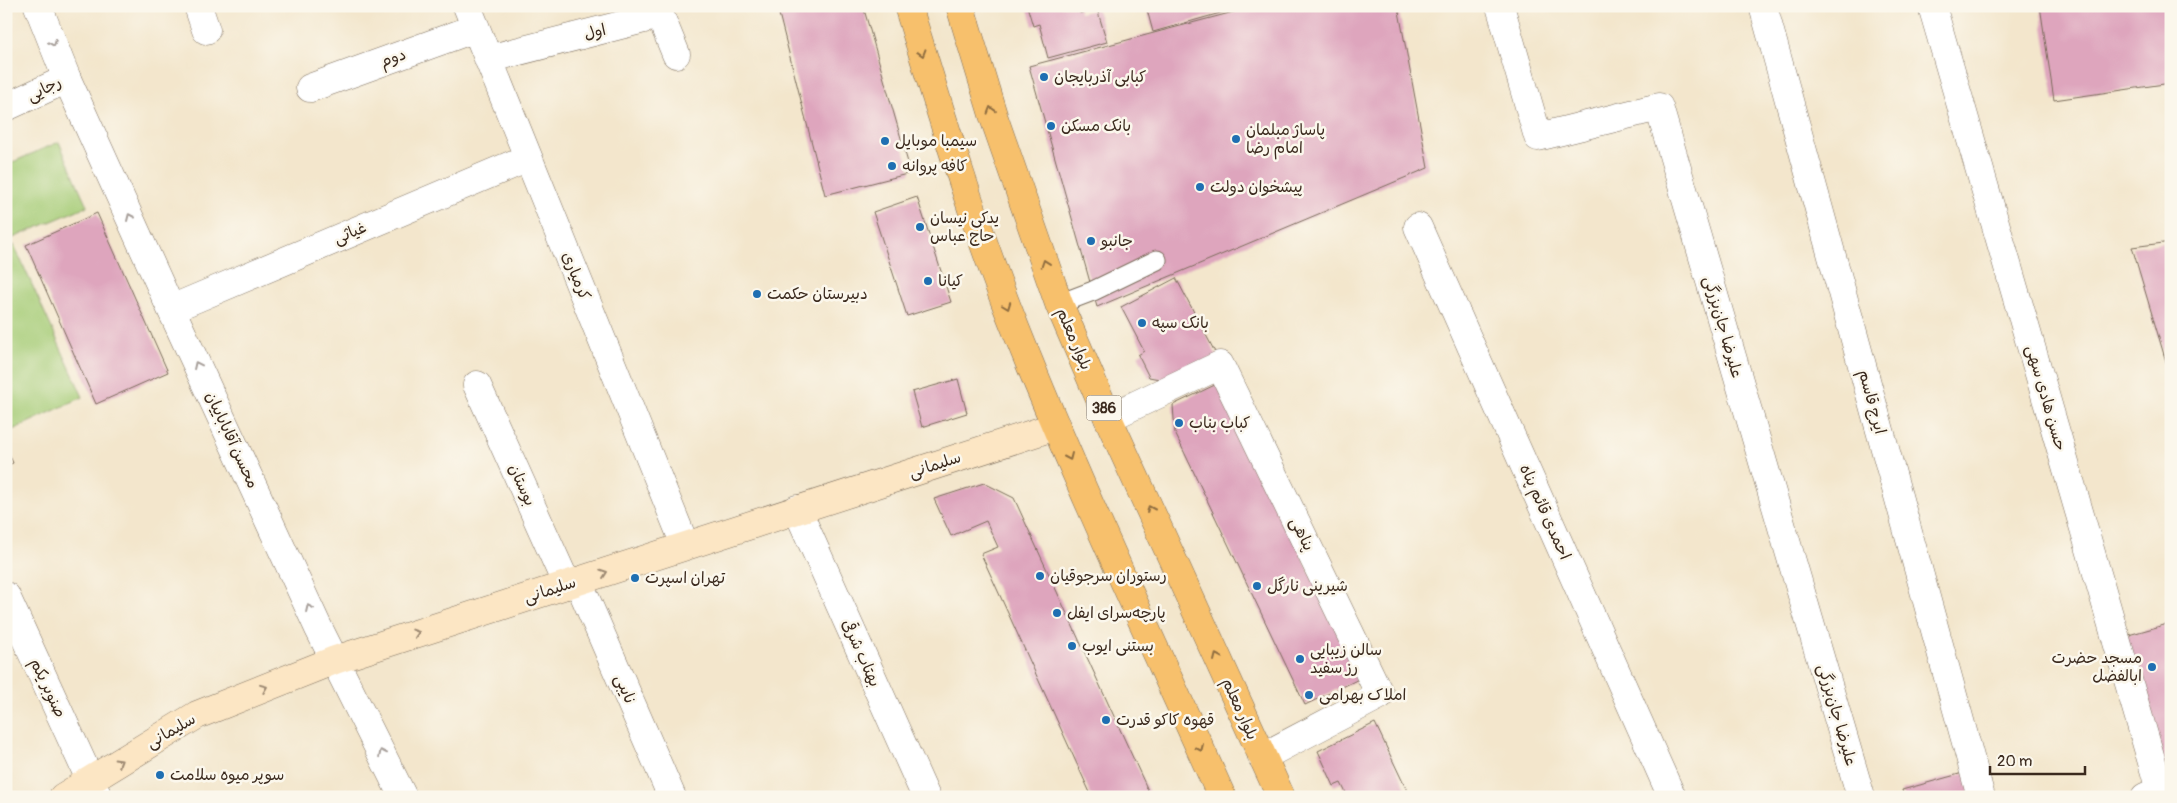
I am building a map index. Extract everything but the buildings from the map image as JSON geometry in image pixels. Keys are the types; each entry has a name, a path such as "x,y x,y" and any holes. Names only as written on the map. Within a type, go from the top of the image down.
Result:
{"main road":[{"path":"908,6 964,183 1007,306 1056,426 1222,797"},
{"name":"بلوار معلم","path":"960,6 994,118 1059,304 1108,418 1281,797"},
{"name":"سلیمانی","path":"63,797 94,788 197,715 335,660 1056,426"}],"street":[{"name":"رجایی","path":"6,107 67,79 38,6"},
{"name":"علیرضا جان‌بزرگی","path":"1500,6 1538,137 1659,107 1861,797"},
{"name":"ایرج قاسم","path":"1763,6 1981,797"},
{"name":"حسن هادی سهی","path":"1932,6 2159,791"},
{"name":"اول","path":"488,59 660,15 676,54"},
{"name":"کرمیاری","path":"471,17 685,546"},
{"name":"دوم","path":"310,88 471,17"},
{"name":"محسن آقاباباییان","path":"67,79 171,309 335,660 403,797"},
{"name":"غیاثی","path":"171,309 528,158"},
{"name":"احمدی قائم پناه","path":"1418,227 1672,797"},
{"name":"پناهی","path":"1108,418 1220,365 1380,694 1262,757"},
{"name":"بوستان","path":"477,385 573,583"},
{"name":"بهتاب شرقی","path":"797,510 926,797"},
{"name":"نایبی","path":"573,583 672,797"},
{"name":"صنوبر یکم","path":"6,596 94,788"}],"lane":[{"path":"1059,304 1093,291 1157,260"}],"green space":[{"path":"59,142 87,206 6,241 6,165"},
{"path":"14,245 83,397 6,433 6,249"}],"place":[{"name":"کبابی آذربایجان","path":"1044,77"},
{"name":"بانک مسکن","path":"1051,126"},
{"name":"پاساژ مبلمان امام رضا","path":"1236,139"},
{"name":"سیمبا موبایل","path":"885,141"},
{"name":"کافه پروانه","path":"892,166"},
{"name":"پیشخوان دولت","path":"1200,187"},
{"name":"یدکی نیسان حاج عباس","path":"920,227"},
{"name":"جانبو","path":"1091,241"},
{"name":"کیانا","path":"928,281"},
{"name":"دبیرستان حکمت","path":"757,294"},
{"name":"بانک سپه","path":"1142,323"},
{"name":"کباب بناب","path":"1179,423"},
{"name":"رستوران سرجوقیان","path":"1040,576"},
{"name":"تهران اسپرت","path":"635,578"},
{"name":"شیرینی نارگل","path":"1257,586"},
{"name":"پارچه‌سرای ایفل","path":"1057,613"},
{"name":"بستنی ایوب","path":"1072,646"},
{"name":"سالن زیبایی رز سفید","path":"1300,659"},
{"name":"مسجد حضرت ابالفضل","path":"2152,667"},
{"name":"املاک بهرامی","path":"1309,695"},
{"name":"قهوه کاکو قدرت","path":"1106,720"},
{"name":"سوپر میوه سلامت","path":"160,775"}]}
